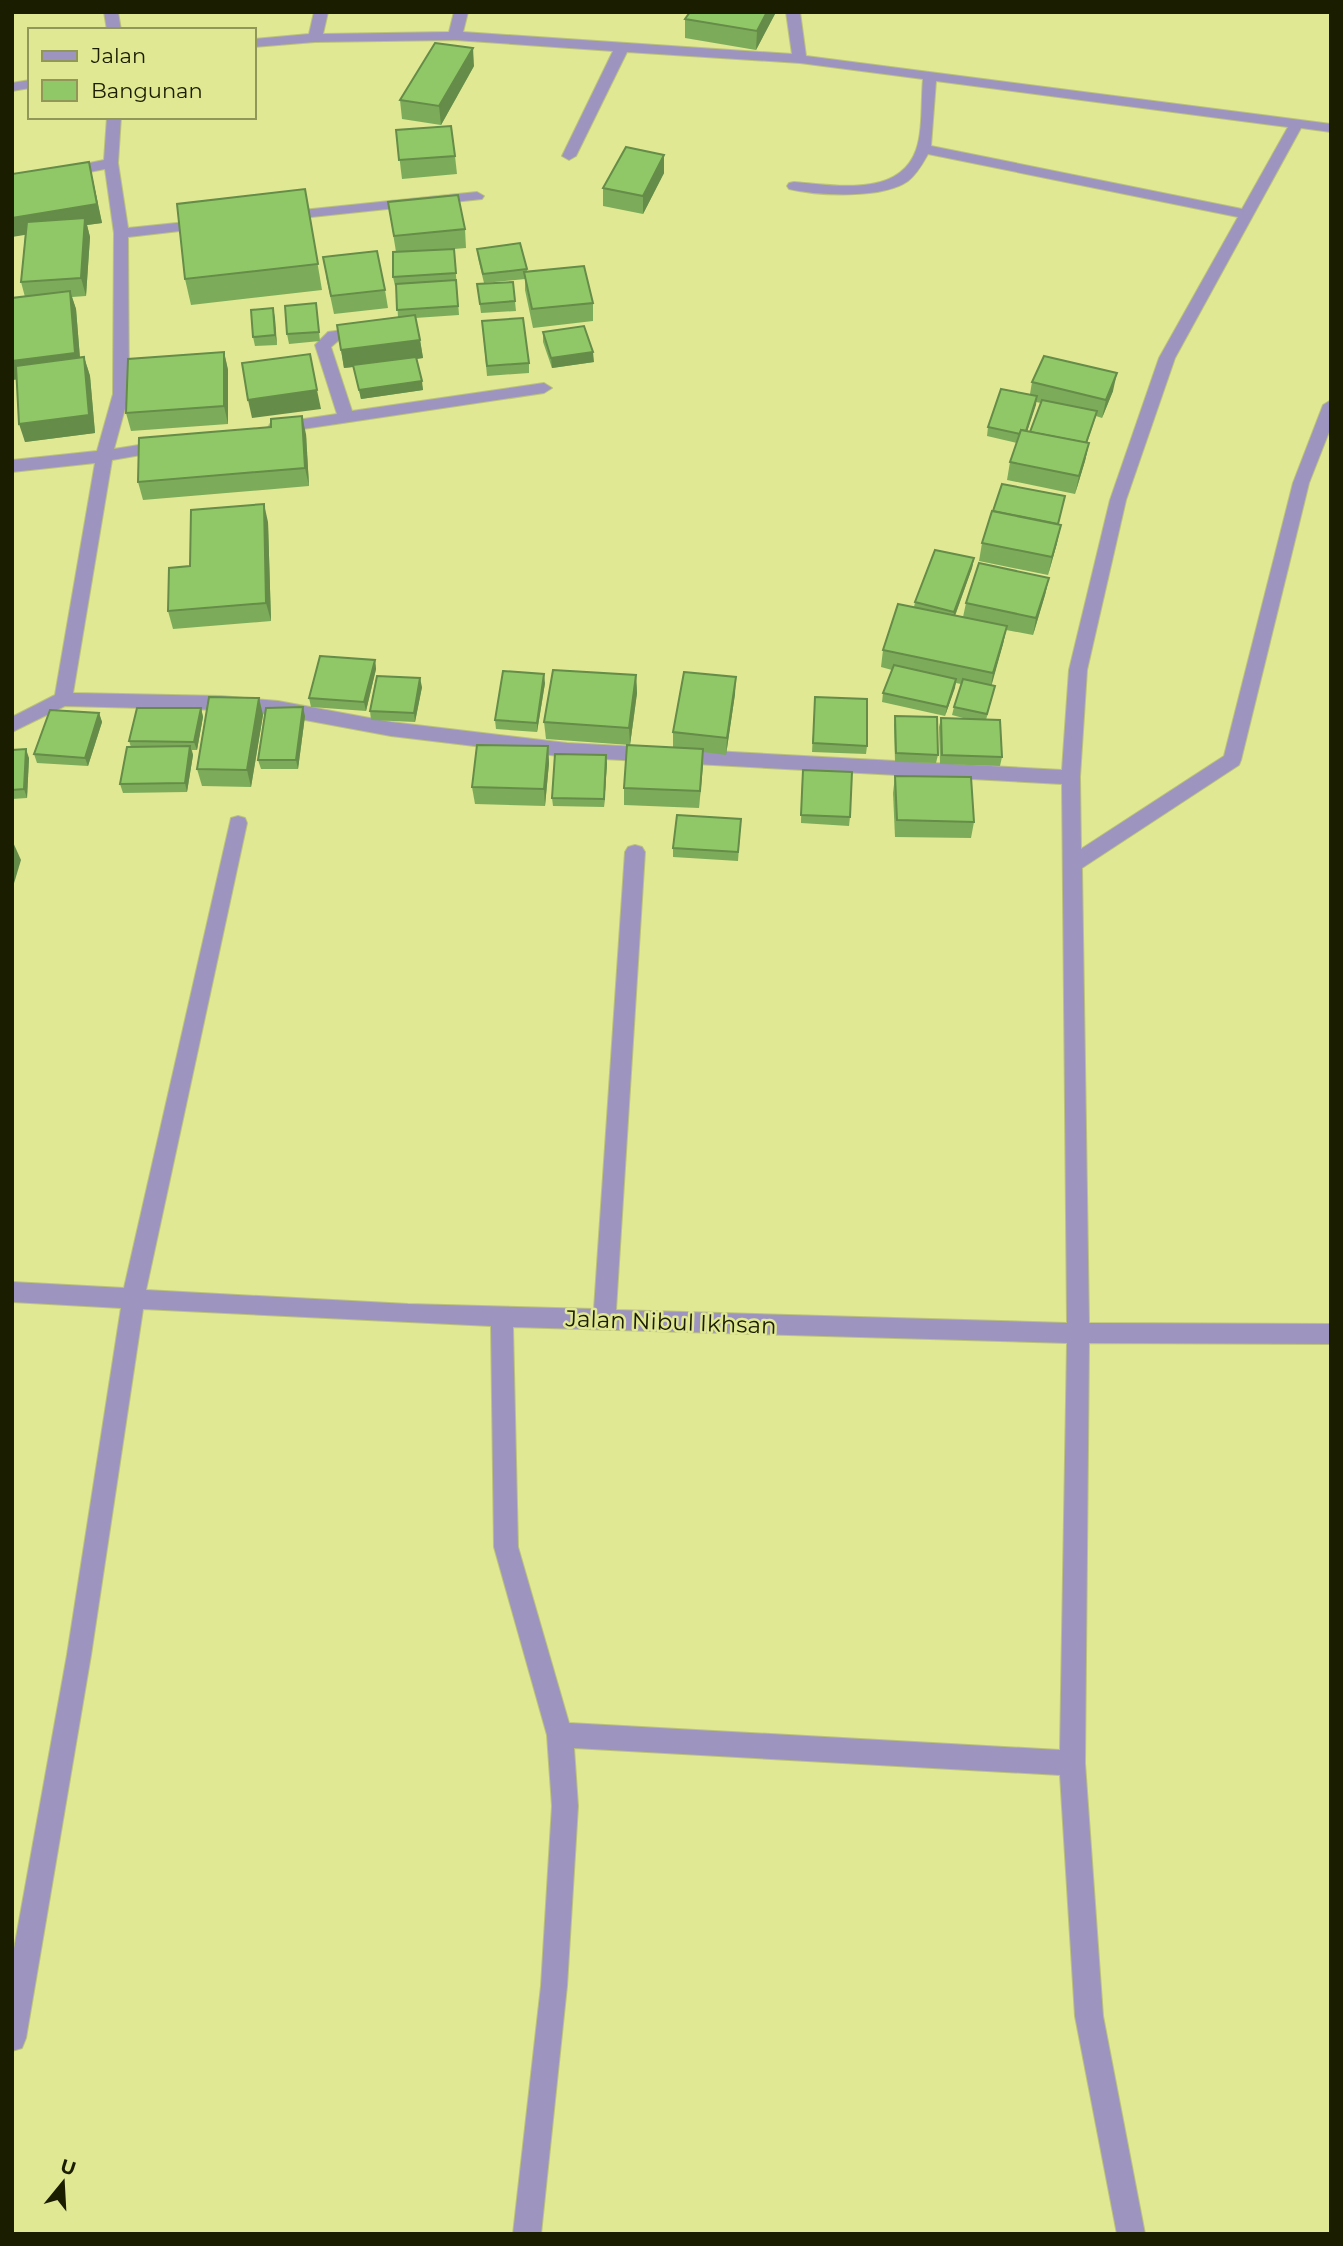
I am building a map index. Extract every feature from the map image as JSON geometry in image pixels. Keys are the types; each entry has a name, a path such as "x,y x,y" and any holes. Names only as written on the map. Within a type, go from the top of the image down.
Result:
{"street":[{"path":"315,38 321,12"},
{"path":"454,36 461,12"},
{"path":"793,12 800,58"},
{"path":"256,43 315,38 454,36 800,58 1331,128"},
{"path":"569,156 622,47"},
{"path":"794,186 848,189 887,185 904,178 925,149 930,75"},
{"path":"63,699 104,456 121,394 121,233 111,163 114,119"},
{"path":"1131,2234 1090,2016 1072,1763 1079,1334 1071,777 1078,670 1118,500 1167,358 1297,124"},
{"path":"925,149 1246,214"},
{"path":"12,184 111,163"},
{"path":"272,217 477,196"},
{"path":"121,233 217,223"},
{"path":"346,416 323,345 334,336 383,330"},
{"path":"265,430 544,388"},
{"path":"1072,865 1232,760 1301,483 1331,405"},
{"path":"12,466 104,456 184,443"},
{"path":"12,725 63,699 233,704 278,708 391,729 567,750 1071,777"},
{"path":"12,2038 79,1655 133,1299 238,823"},
{"path":"604,1319 635,852"},
{"name":"Jalan Nibul Ikhsan","path":"12,1292 502,1317 1079,1334 1331,1334"},
{"path":"502,1317 506,1547 559,1735 565,1806 554,1986 527,2234"},
{"path":"559,1735 1072,1763"}],"building":[{"path":"690,12 767,12 757,31 685,19"},
{"path":"435,43 473,48 439,106 400,100"},
{"path":"451,126 455,156 399,160 396,130"},
{"path":"626,147 664,155 643,196 603,188"},
{"path":"89,162 97,204 12,218 12,174"},
{"path":"305,189 318,264 185,279 177,204"},
{"path":"458,195 465,229 394,236 388,202"},
{"path":"85,218 81,278 21,282 27,222"},
{"path":"520,243 527,269 483,274 477,249"},
{"path":"454,249 456,273 393,277 393,252"},
{"path":"377,251 385,290 331,296 323,257"},
{"path":"584,266 593,303 532,309 524,272"},
{"path":"456,280 458,306 397,310 396,284"},
{"path":"513,282 515,301 480,304 477,284"},
{"path":"70,291 75,353 12,361 12,298"},
{"path":"316,303 319,332 287,334 285,306"},
{"path":"273,308 275,335 253,337 251,310"},
{"path":"415,315 420,340 341,350 337,325"},
{"path":"523,318 529,363 487,366 482,321"},
{"path":"584,326 593,352 551,358 543,332"},
{"path":"224,352 224,406 126,413 128,359"},
{"path":"310,354 317,390 248,400 242,363"},
{"path":"1044,356 1117,373 1106,400 1032,382"},
{"path":"84,357 89,415 19,424 16,366"},
{"path":"416,357 422,381 359,390 353,365"},
{"path":"1001,389 1037,396 1026,431 1021,430 1020,434 988,427"},
{"path":"1042,400 1097,411 1086,443 1030,432"},
{"path":"302,416 305,468 138,482 139,438 271,427 271,419"},
{"path":"1021,430 1089,443 1079,476 1010,462"},
{"path":"1002,484 1065,496 1058,524 993,511"},
{"path":"264,504 266,603 168,611 169,568 190,566 191,510"},
{"path":"992,511 1061,525 1052,557 982,543"},
{"path":"935,550 974,558 954,612 915,602"},
{"path":"979,563 1049,578 1036,618 966,603"},
{"path":"898,604 1007,626 993,673 883,650"},
{"path":"320,656 375,660 364,702 309,698"},
{"path":"894,665 956,679 947,707 883,693"},
{"path":"553,670 636,675 629,728 544,722"},
{"path":"503,671 544,674 537,723 495,720"},
{"path":"684,672 736,677 727,738 673,732"},
{"path":"377,676 420,678 414,713 370,711"},
{"path":"963,679 995,686 987,714 954,707"},
{"path":"209,697 259,698 247,770 197,769"},
{"path":"815,697 867,699 867,746 813,743"},
{"path":"303,707 296,760 258,760 266,708"},
{"path":"137,708 201,708 194,742 129,741"},
{"path":"50,710 99,713 85,758 34,754"},
{"path":"895,716 937,717 938,755 896,753"},
{"path":"941,718 1000,720 1002,757 942,755"},
{"path":"477,745 548,746 544,789 472,787"},
{"path":"627,745 703,749 700,791 624,788"},
{"path":"190,746 185,783 120,784 127,747"},
{"path":"26,749 24,789 12,790 12,750"},
{"path":"555,754 606,755 604,799 552,798"},
{"path":"803,770 852,772 850,817 801,815"},
{"path":"895,776 971,777 974,822 897,820"},
{"path":"677,815 741,819 738,852 673,848"}]}
